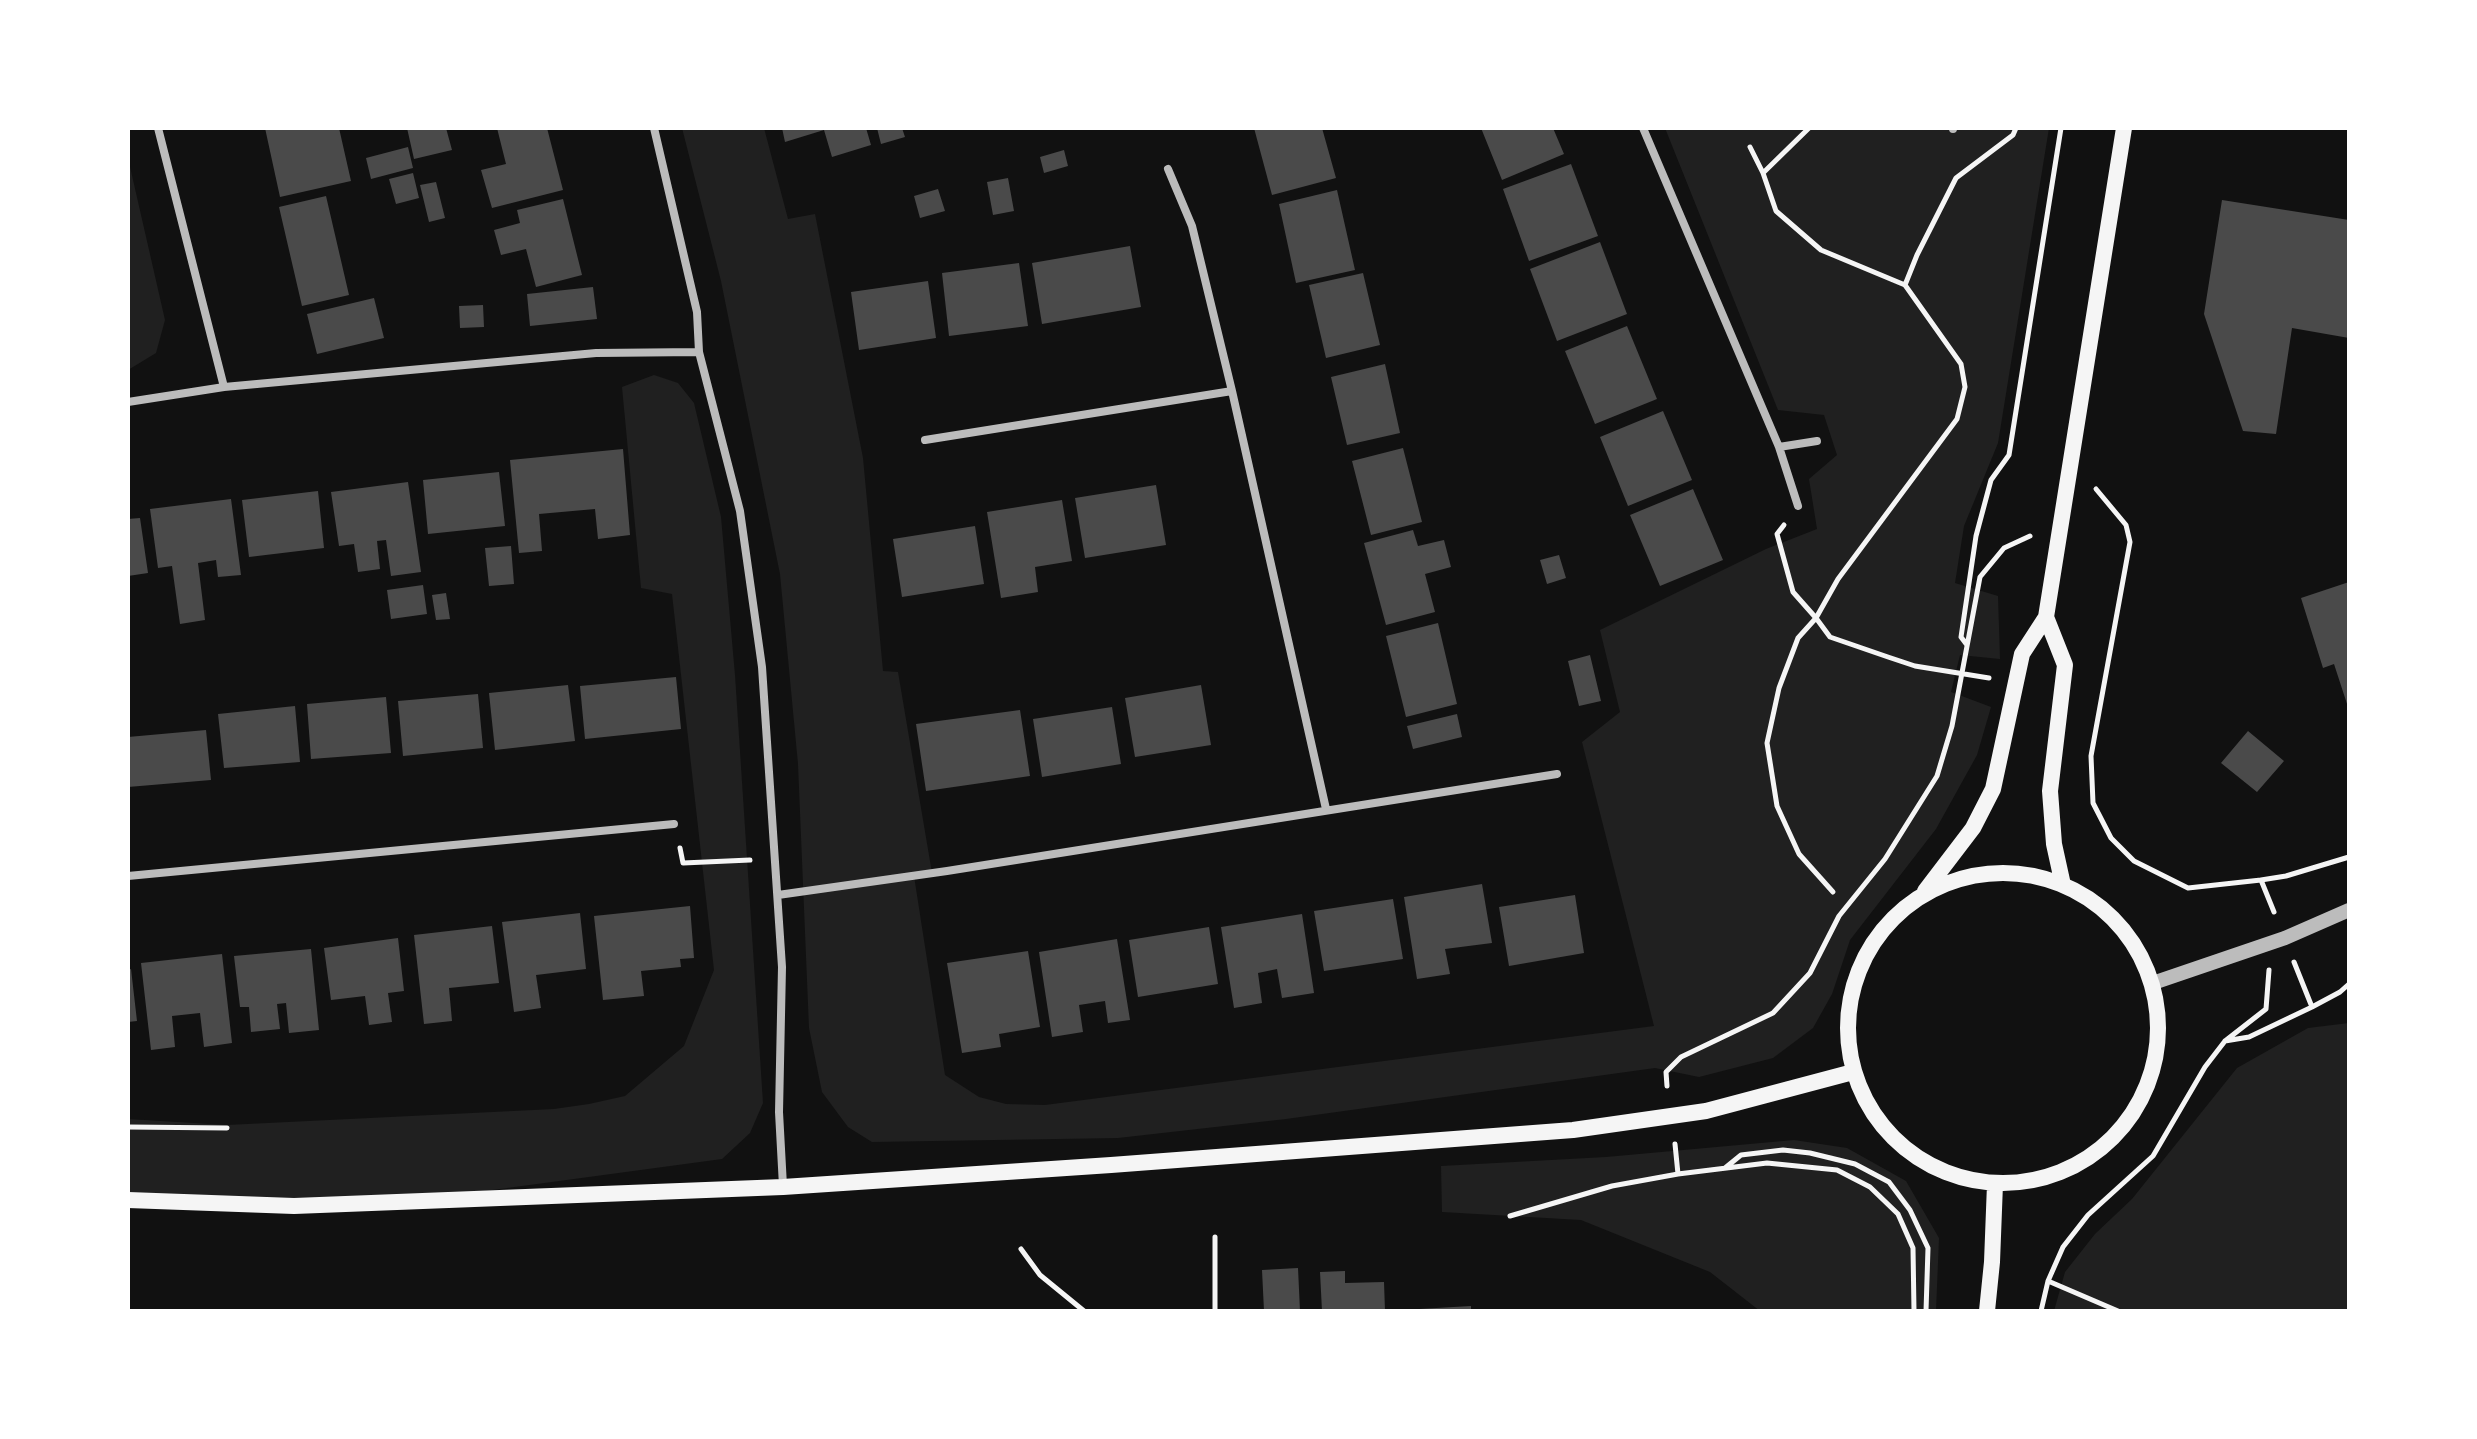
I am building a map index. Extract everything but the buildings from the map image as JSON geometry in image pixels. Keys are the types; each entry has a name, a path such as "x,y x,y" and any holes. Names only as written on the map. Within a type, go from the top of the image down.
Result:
{"main road":[{"path":"1922,896 1973,828 1993,789 2022,654 2046,617 2124,128"},
{"path":"2046,617 2065,665 2050,791 2054,844 2063,885"},
{"path":"1997,871 2048,877 2095,900 2131,937 2153,983 2160,1032 2150,1082 2126,1125 2089,1159 2044,1179 1995,1184 1957,1177 1922,1162 1893,1138 1869,1108 1853,1072 1847,1025 1855,979 1876,936 1909,903 1922,896 1951,880 1997,871"},
{"path":"128,1200 294,1206 783,1187 1573,1130 1706,1111 1853,1072"},
{"path":"1987,1311 1995,1184"}],"street":[{"path":"158,128 224,387"},
{"path":"654,128 697,312 699,352 740,511 762,667 782,967 779,1112 783,1187"},
{"path":"1643,128 1779,447 1798,506"},
{"path":"1168,169 1192,226 1326,809"},
{"path":"128,402 224,387 596,353 699,352"},
{"path":"925,440 1232,391"},
{"path":"1779,447 1817,441"},
{"path":"778,895 1557,774"},
{"path":"128,876 674,824"},
{"path":"2153,983 2272,942 2349,910"}],"path":[{"path":"1763,173 1809,128"},
{"path":"1905,285 1956,178 2013,135 2016,128"},
{"path":"1968,642 1961,637 1976,536 1991,480 2009,455 2061,128"},
{"path":"1750,147 1776,211 1821,250 1905,285 1961,364 1965,387 1957,419 1838,579 1816,618 1798,638 1779,688 1767,743 1777,806 1799,854 1833,892"},
{"path":"2070,461 2126,525 2130,542 2091,756 2093,803 2111,838 2134,861 2188,888 2281,877 2349,857"},
{"path":"1798,506 1777,534 1793,592 1830,637 1915,666 2000,680"},
{"path":"1666,1080 1666,1072 1681,1057 1773,1013 1810,973 1839,916 1885,859 1937,776 1952,726 1980,577 2004,548 2060,522"},
{"path":"674,824 683,863 775,858"},
{"path":"2261,880 2265,889"},
{"path":"2041,1311 2048,1281 2063,1247 2088,1215 2153,1156 2205,1067 2225,1041 2266,1009 2272,942"},
{"path":"2225,1041 2249,1037 2312,1007 2349,984"},
{"path":"2308,996 2312,1007"},
{"path":"128,1127 227,1128"},
{"path":"1675,1145 1678,1174"},
{"path":"1724,1169 1741,1155 1783,1150 1855,1164 1889,1182 1910,1210 1928,1248 1926,1311"},
{"path":"1510,1216 1612,1186 1678,1174 1767,1163 1837,1170 1870,1187 1898,1214 1913,1248 1914,1311"},
{"path":"1215,1237 1215,1311"},
{"path":"1021,1249 1040,1275 1084,1311"},
{"path":"2048,1281 2118,1311"}],"shaded area":[{"path":"682,128 764,128 788,219 815,214 863,458 883,671 898,672 932,873 914,876 945,1075 979,1097 1006,1104 1045,1105 1654,1026 1582,742 1620,712 1600,630 1766,549 1817,529 1809,479 1837,455 1824,415 1778,410 1665,128 2049,128 1998,443 1964,526 1955,583 1998,596 2000,659 1960,655 1951,692 1991,707 1977,755 1936,829 1850,940 1832,994 1813,1028 1773,1058 1699,1077 1655,1068 1286,1119 1118,1138 872,1142 848,1127 822,1092 809,1028 798,764 780,574 721,281"},
{"path":"128,158 165,320 156,353 128,370"},
{"path":"654,375 678,383 694,403 721,517 735,675 763,1103 750,1133 722,1159 411,1201 128,1200 128,1119 227,1125 554,1109 625,1096 684,1046 714,970 672,594 641,588 622,387"},
{"path":"2349,1023 2349,1311 2054,1311 2065,1272 2095,1234 2132,1199 2237,1068 2308,1028"},
{"path":"1794,1140 1847,1148 1906,1181 1939,1238 1936,1311 1760,1311 1710,1272 1581,1220 1442,1212 1441,1166 1606,1157"}]}
